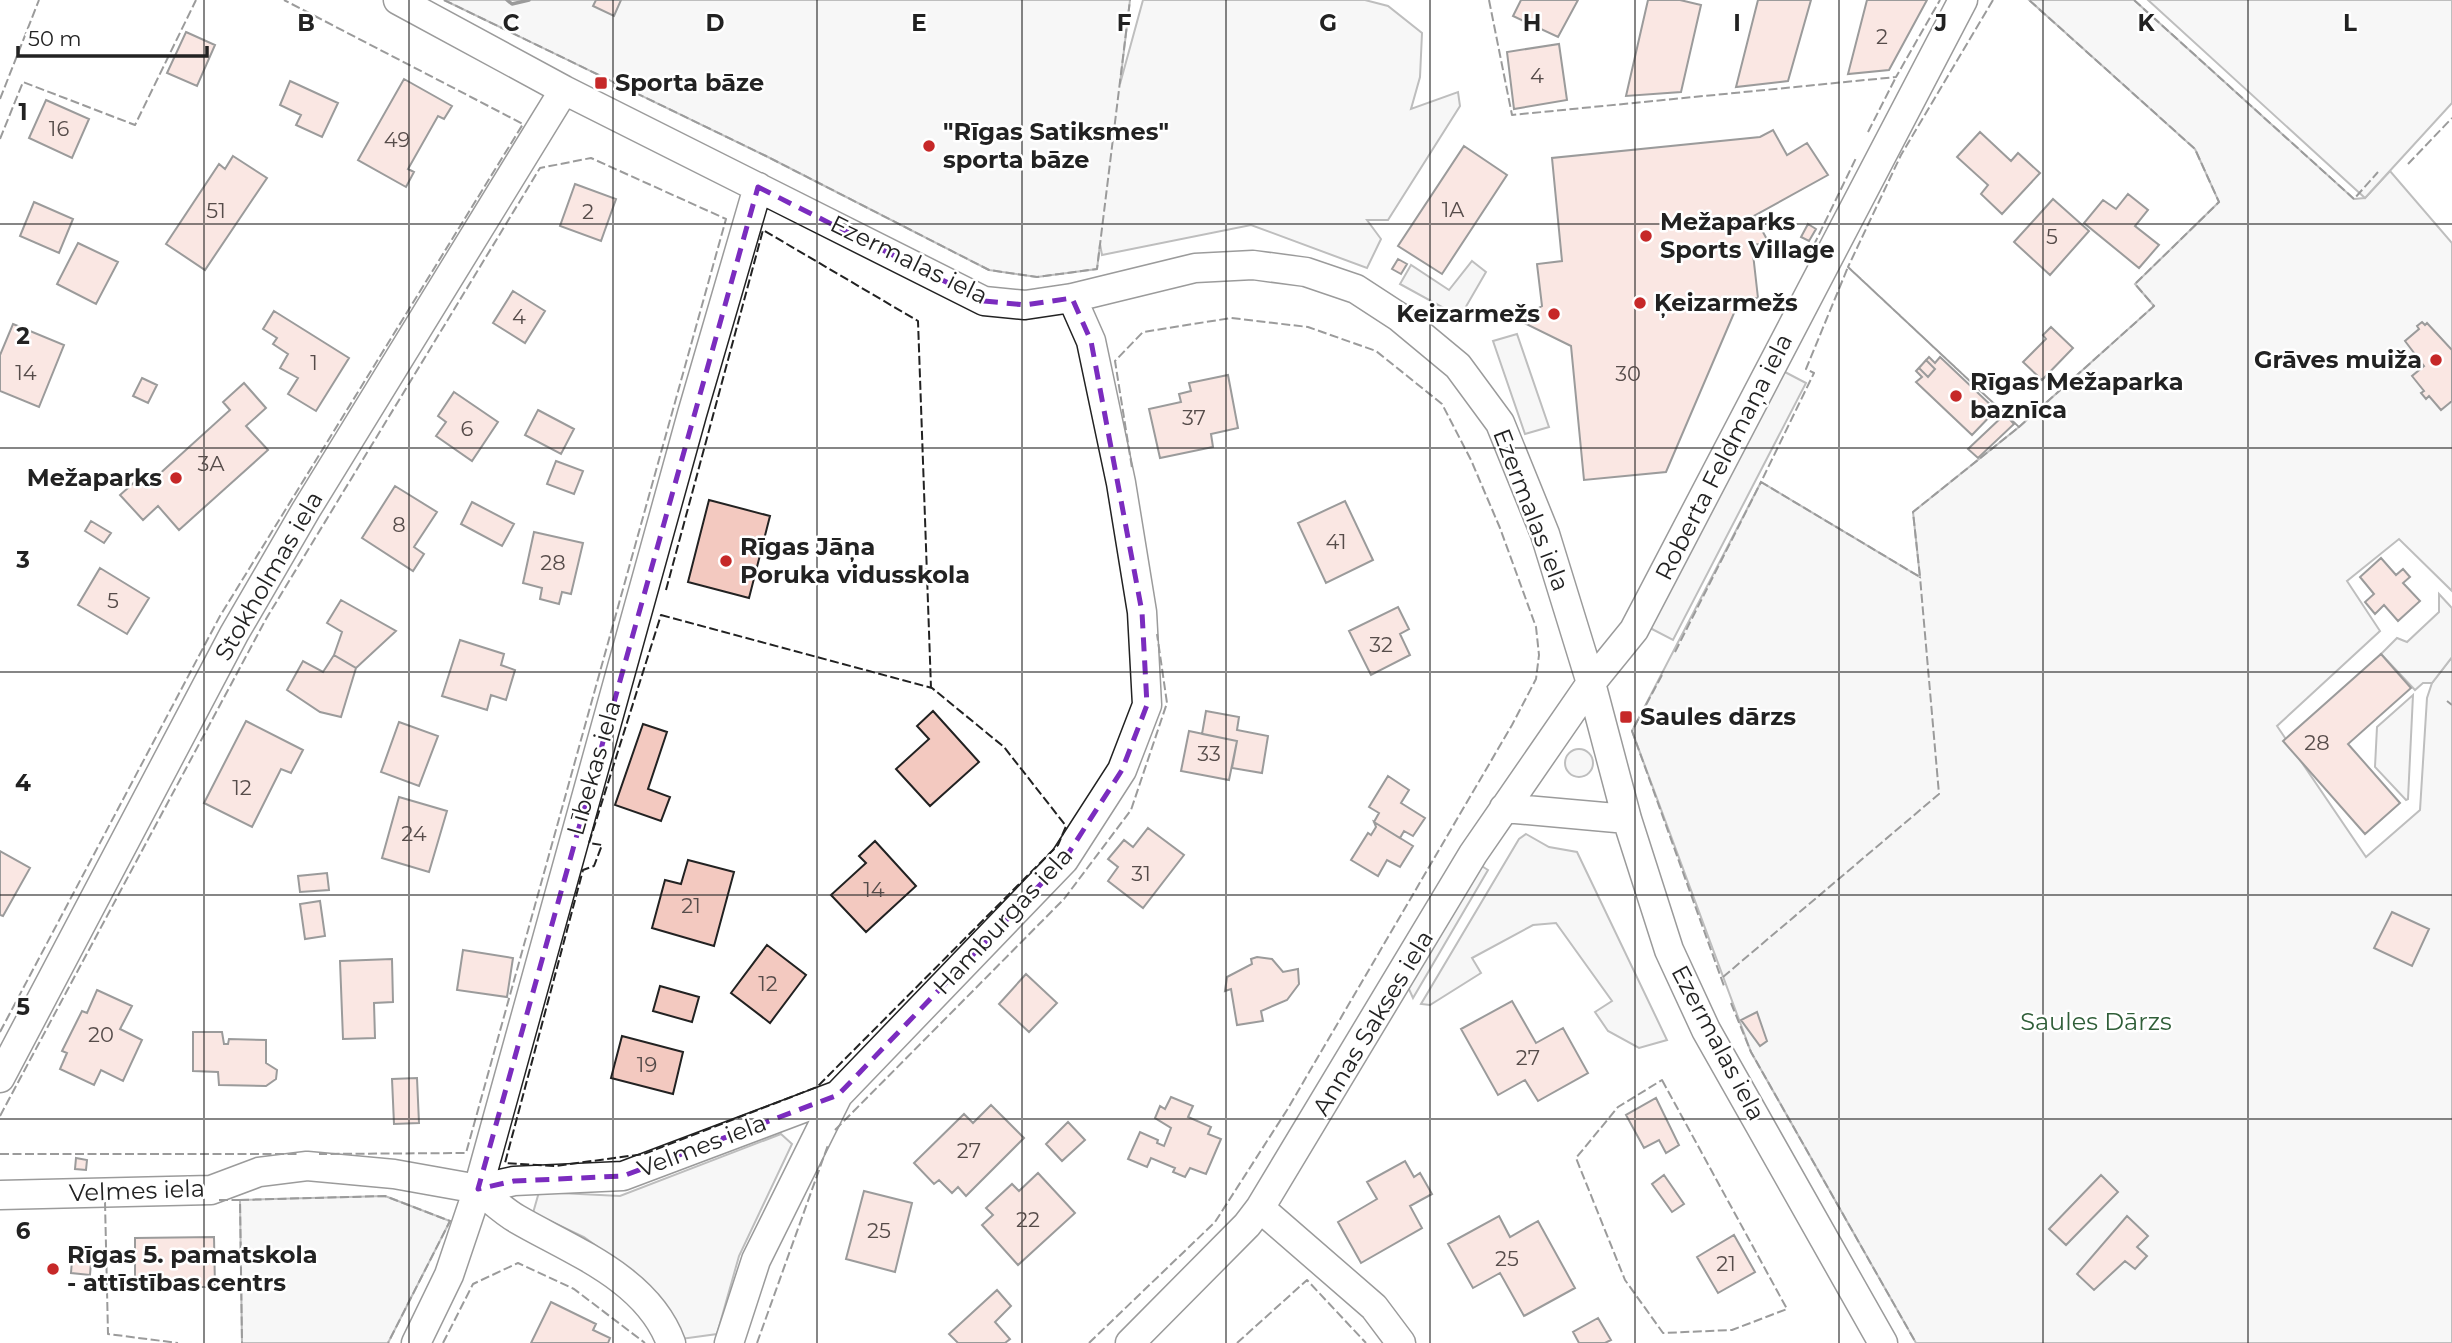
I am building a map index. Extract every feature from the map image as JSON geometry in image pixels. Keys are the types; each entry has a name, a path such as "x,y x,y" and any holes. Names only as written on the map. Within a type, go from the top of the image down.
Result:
{"street":[{"name":"Ezermalas iela","path":"398,0 564,90 984,301 1025,305 1072,298 1195,268 1253,265 1306,272 1356,289 1399,317 1458,366 1500,423 1545,534 1591,683 1627,819 1669,950 1706,1030 1883,1343"},
{"name":"Roberta Feldmaņa iela","path":"1591,683 1634,630 1963,0"},
{"name":"Stokholmas iela","path":"0,1078 247,612 306,510 564,90"},
{"name":"Lībekas iela","path":"416,1343 449,1275 478,1189 692,414 758,187"},
{"name":"Hamburgas iela","path":"729,1343 756,1260 838,1095 1065,860 1122,770 1147,705 1142,612 1121,483 1091,341 1072,298"},
{"name":"Annas Sakses iela","path":"1130,1343 1247,1225 1260,1208 1504,808 1591,683"},
{"path":"1504,808 1627,819"},
{"name":"Velmes iela","path":"0,1195 211,1190 259,1172 307,1166 394,1174 478,1189 514,1181 623,1176 838,1095"},
{"name":"Velmes iela","path":"478,1189 516,1218 578,1249 638,1294 666,1331 671,1343"},
{"path":"1260,1208 1374,1307 1401,1343"}],"highlighted area":[{"path":"758,187 984,301 1025,305 1072,298 1091,341 1142,612 1147,705 1122,770 1096,813 1064,860 838,1095 623,1176 514,1181 478,1189"}],"green space":[{"path":"444,0 1130,0 1120,84 1143,0 1365,0 1388,6 1422,33 1420,77 1411,109 1458,92 1460,106 1388,220 1367,220 1381,239 1367,268 1251,225 1102,255 1100,244 1097,269 1037,277 989,270 766,156"},
{"name":"Saules Dārzs","path":"2029,0 2134,0 2354,199 2365,198 2390,171 2452,243 2452,591 2399,539 2347,581 2380,631 2277,726 2366,857 2420,810 2427,698 2432,683 2452,657 2452,1343 1916,1343 1751,1052 1632,731 1761,482 1920,577 1913,512 2019,427 2154,306 2135,284 2219,202 2195,149"},
{"path":"2413,695 2406,800 2375,767 2377,727"},
{"path":"1579,749 1589,753 1593,763 1589,773 1579,777 1569,773 1565,763 1569,753"},
{"path":"1526,834 1549,847 1577,852 1667,1040 1639,1048 1608,1031 1595,1012 1612,1001 1556,923 1533,925 1472,958 1481,973 1430,1005 1421,1004 1519,839"},
{"path":"1480,865 1488,870 1413,998 1408,987"},
{"path":"781,1134 792,1144 739,1256 717,1334 681,1339 624,1266 584,1237 533,1213 539,1192 620,1196"},
{"path":"385,1196 450,1221 388,1343 242,1343 240,1200"}],"shaded area":[{"path":"2148,0 2452,0 2452,103 2365,198"},
{"path":"1472,261 1486,272 1460,317 1400,284 1411,265 1449,290"},
{"path":"1517,334 1549,427 1525,434 1493,341"},
{"path":"1783,371 1806,383 1673,640 1650,628"},
{"path":"2439,594 2452,608 2452,657 2432,683 2423,683 2415,690 2381,654 2397,638 2407,642 2439,612"}],"building":[{"path":"596,0 621,0 614,16 593,6"},
{"path":"1521,0 1578,0 1558,37 1513,16"},
{"path":"1648,0 1680,0 1701,5 1681,92 1626,96"},
{"path":"1758,0 1811,0 1788,81 1736,87"},
{"path":"1867,0 1927,0 1889,70 1848,74"},
{"path":"186,32 215,45 197,86 167,73"},
{"path":"1559,44 1567,100 1514,109 1507,52"},
{"path":"404,79 452,106 444,119 438,116 408,169 414,172 406,187 358,160"},
{"path":"290,81 338,103 322,137 296,125 301,115 280,105"},
{"path":"46,100 89,119 72,158 29,138"},
{"name":"Ķeizarmežs","path":"1773,130 1787,155 1807,143 1828,175 1754,216 1769,243 1752,245 1758,298 1740,299 1666,472 1584,480 1571,346 1518,320 1542,306 1537,264 1562,261 1552,158 1760,137"},
{"path":"1980,132 2011,161 2018,153 2040,173 2002,214 1981,194 1988,185 1957,157"},
{"path":"1464,146 1507,175 1442,274 1398,246"},
{"path":"233,156 267,178 205,270 166,244 219,164 225,169"},
{"path":"575,184 616,199 601,241 560,226"},
{"path":"2128,194 2148,210 2135,226 2159,245 2139,268 2084,223 2103,200 2116,209"},
{"path":"2053,199 2089,231 2050,275 2014,242"},
{"path":"34,202 73,219 59,253 20,236"},
{"path":"1808,224 1816,229 1809,241 1801,237"},
{"path":"78,243 118,262 96,304 57,284"},
{"path":"1398,259 1407,264 1401,274 1392,269"},
{"path":"513,291 545,311 525,343 493,323"},
{"path":"274,311 349,358 316,411 288,394 298,378 280,368 288,354 273,344 277,338 263,329"},
{"name":"Grāves muiža","path":"2422,322 2425,325 2427,323 2452,350 2452,401 2441,410 2429,396 2426,399 2421,393 2424,391 2412,376 2424,366 2405,341 2419,329 2417,326"},
{"path":"13,324 64,345 39,407 0,391 0,355"},
{"path":"2051,327 2073,348 2042,380 2023,362 2046,339 2043,335"},
{"name":"Rīgas Mežaparka baznīca","path":"1929,357 1935,363 1940,357 1996,410 1972,435 1916,382 1922,377 1916,371"},
{"path":"1926,360 1935,369 1928,377 1919,368"},
{"path":"1228,375 1238,428 1211,434 1213,447 1160,458 1149,409 1181,402 1179,394 1191,391 1189,383"},
{"path":"142,378 157,385 148,403 133,396"},
{"path":"244,383 266,408 246,426 268,450 179,530 158,506 143,520 120,495 138,479 145,487 230,410 223,402"},
{"path":"454,392 498,422 472,461 436,436 446,422 438,416"},
{"path":"538,410 574,429 561,454 525,435"},
{"path":"2005,414 2014,424 1978,458 1968,449"},
{"path":"556,461 583,471 574,494 547,484"},
{"path":"395,486 437,512 414,547 424,554 413,571 362,538"},
{"name":"Rīgas Jāņa Poruka vidusskola","path":"709,500 770,516 749,598 688,582"},
{"path":"1345,501 1373,560 1326,583 1298,523"},
{"path":"472,502 514,524 502,546 461,524"},
{"path":"91,521 111,533 104,543 85,531"},
{"path":"534,532 583,543 571,594 562,592 559,604 540,599 542,588 523,583"},
{"path":"2381,558 2396,575 2403,569 2410,577 2403,583 2420,601 2398,621 2384,605 2375,614 2365,602 2374,594 2360,577"},
{"path":"100,568 149,598 127,634 78,605"},
{"path":"341,600 396,631 356,668 334,655 342,632 327,623"},
{"path":"1398,607 1409,629 1400,634 1410,655 1371,675 1349,631"},
{"path":"460,640 504,654 501,665 515,670 506,700 491,695 487,710 442,696"},
{"path":"2381,654 2411,688 2348,744 2400,803 2365,834 2283,741"},
{"path":"334,655 356,668 341,717 320,712 287,690 303,661 323,672"},
{"path":"933,711 979,762 930,806 896,769 929,739 917,726"},
{"path":"1206,711 1239,717 1237,730 1268,736 1262,773 1232,768 1237,741 1202,734"},
{"path":"246,721 303,750 291,773 281,769 252,827 204,803"},
{"path":"399,722 438,736 419,786 381,772"},
{"path":"643,724 667,732 648,789 670,797 661,821 615,805"},
{"path":"1189,731 1237,741 1229,780 1181,771"},
{"path":"1388,776 1409,790 1401,803 1425,818 1413,836 1404,831 1400,838 1374,822 1379,813 1369,807"},
{"path":"399,797 447,811 429,872 382,858"},
{"path":"1374,822 1413,846 1400,867 1387,860 1378,876 1351,860 1368,833 1371,835 1376,827"},
{"path":"1148,828 1184,855 1143,908 1108,881 1118,867 1108,859 1124,840 1133,847"},
{"path":"875,841 916,886 866,932 831,895 866,863 859,856"},
{"path":"0,851 30,868 3,916 0,915"},
{"path":"688,860 734,872 714,946 652,928 665,880 681,884"},
{"path":"327,873 329,890 300,892 298,876"},
{"path":"320,901 325,936 305,939 300,904"},
{"path":"2392,912 2429,929 2412,966 2374,948"},
{"path":"767,945 806,975 770,1023 731,993"},
{"path":"463,950 513,958 507,997 457,990"},
{"path":"392,959 393,1002 374,1003 375,1038 343,1039 340,961"},
{"path":"1251,959 1272,959 1283,972 1298,969 1299,984 1287,1000 1261,1011 1263,1021 1237,1025 1231,989 1225,991 1227,977 1252,964"},
{"path":"1026,974 1057,1003 1029,1032 999,1004"},
{"path":"660,986 699,997 692,1022 653,1011"},
{"path":"97,990 132,1006 120,1029 142,1040 123,1081 101,1070 94,1085 60,1069 67,1053 62,1051 82,1011 87,1013"},
{"path":"1512,1001 1536,1043 1563,1028 1588,1073 1538,1101 1525,1080 1498,1095 1461,1029"},
{"path":"1757,1012 1767,1041 1760,1046 1741,1020"},
{"path":"193,1032 222,1032 224,1044 228,1044 229,1039 266,1040 266,1063 277,1070 276,1079 266,1086 219,1085 218,1072 193,1071"},
{"path":"622,1036 683,1052 673,1094 611,1078"},
{"path":"417,1078 419,1123 394,1124 392,1079"},
{"path":"1171,1097 1193,1106 1188,1117 1211,1127 1208,1134 1221,1139 1206,1174 1190,1168 1185,1177 1173,1172 1175,1168 1151,1158 1147,1167 1128,1159 1140,1132 1158,1140 1157,1143 1164,1146 1171,1128 1155,1118 1160,1106 1165,1109"},
{"path":"1656,1098 1679,1145 1666,1153 1659,1140 1644,1148 1626,1115"},
{"path":"991,1105 1024,1138 966,1196 958,1187 952,1193 939,1180 934,1184 914,1163 964,1114 973,1123"},
{"path":"1068,1122 1085,1140 1062,1161 1046,1144"},
{"path":"76,1158 87,1160 86,1170 75,1169"},
{"path":"1405,1161 1414,1177 1420,1173 1432,1194 1410,1206 1422,1228 1361,1263 1338,1222 1377,1199 1367,1182"},
{"path":"1038,1173 1075,1213 1018,1265 982,1225 993,1215 986,1208 1012,1184 1019,1191"},
{"path":"1664,1175 1684,1204 1672,1212 1652,1184"},
{"path":"2101,1175 2118,1192 2066,1245 2049,1229"},
{"path":"864,1191 912,1203 895,1272 846,1259"},
{"path":"1499,1216 1510,1237 1538,1221 1575,1288 1524,1316 1500,1273 1473,1288 1448,1244"},
{"path":"2127,1216 2148,1236 2137,1247 2147,1256 2135,1269 2125,1261 2094,1290 2077,1274"},
{"path":"1734,1235 1755,1272 1718,1293 1697,1257"},
{"path":"214,1237 215,1287 194,1287 195,1280 135,1280 135,1238"},
{"path":"73,1247 92,1249 90,1275 71,1273"},
{"path":"997,1290 1011,1306 995,1322 1010,1339 1005,1343 958,1343 949,1334"},
{"path":"551,1302 596,1324 593,1330 610,1338 608,1343 531,1343"},
{"path":"1598,1318 1611,1340 1605,1343 1579,1343 1573,1332"}],"fence":[{"path":"0,99 39,0"},
{"path":"0,139 23,82 135,125 196,0"},
{"path":"0,1032 220,616 523,124 284,0"},
{"path":"444,0 766,156 989,270 1037,277 1097,269 1130,0"},
{"path":"1489,0 1512,115 1896,77 1940,0"},
{"path":"1993,0 1901,155 1848,267 2019,427 2154,306 2135,284 2219,202 2195,149 2029,0"},
{"path":"2134,0 2354,199 2378,172"},
{"path":"1868,132 1896,77"},
{"path":"2408,164 2452,118"},
{"path":"1769,243 1810,253 1857,156"},
{"path":"0,1116 266,619 540,168 591,158 726,219 466,1153 319,1154"},
{"path":"666,590 763,230 918,321 931,688"},
{"path":"1848,267 2019,427 1913,512 1920,577 1761,482 1814,373 1806,369 1848,267"},
{"path":"1089,1343 1215,1222 1287,1110 1512,725 1536,679 1539,655 1536,627 1500,528 1471,460 1442,404 1376,351 1308,327 1231,318 1143,332 1115,361 1132,468"},
{"path":"1675,652 1761,482"},
{"path":"1723,977 1939,794 1920,577"},
{"path":"661,615 932,688 1004,747 1066,826 1058,845 817,1087 644,1154 555,1166 505,1163 583,870 594,866 602,845 589,843 661,615"},
{"path":"835,1130 1064,899 1131,810 1167,703 1157,634"},
{"path":"1662,675 1632,731 1724,986"},
{"path":"2447,701 2452,705"},
{"path":"1731,1003 1751,1052 1916,1343"},
{"path":"1662,1080 1787,1309 1732,1330 1663,1333 1625,1280 1576,1158 1618,1107 1662,1080"},
{"path":"757,1343 828,1145"},
{"path":"0,1154 298,1154"},
{"path":"240,1200 385,1196 450,1221 388,1343"},
{"path":"219,1200 240,1200 242,1343"},
{"path":"105,1202 108,1334 178,1343"},
{"path":"443,1343 473,1284 518,1263 574,1289 645,1343"},
{"path":"1237,1343 1307,1280 1366,1343"}],"wall":[{"path":"507,0 512,4 529,0"}],"place":[{"name":"Sporta bāze","path":"601,83"},
{"name":"\"Rīgas Satiksmes\" sporta bāze","path":"929,146"},
{"name":"Mežaparks Sports Village","path":"1646,236"},
{"name":"Ķeizarmežs","path":"1640,303"},
{"name":"Keizarmežs","path":"1554,314"},
{"name":"Grāves muiža","path":"2436,360"},
{"name":"Rīgas Mežaparka baznīca","path":"1956,396"},
{"name":"Mežaparks","path":"176,478"},
{"name":"Rīgas Jāņa Poruka vidusskola","path":"726,561"},
{"name":"Saules dārzs","path":"1626,717"},
{"name":"Rīgas 5. pamatskola - attīstības centrs","path":"53,1269"}]}
